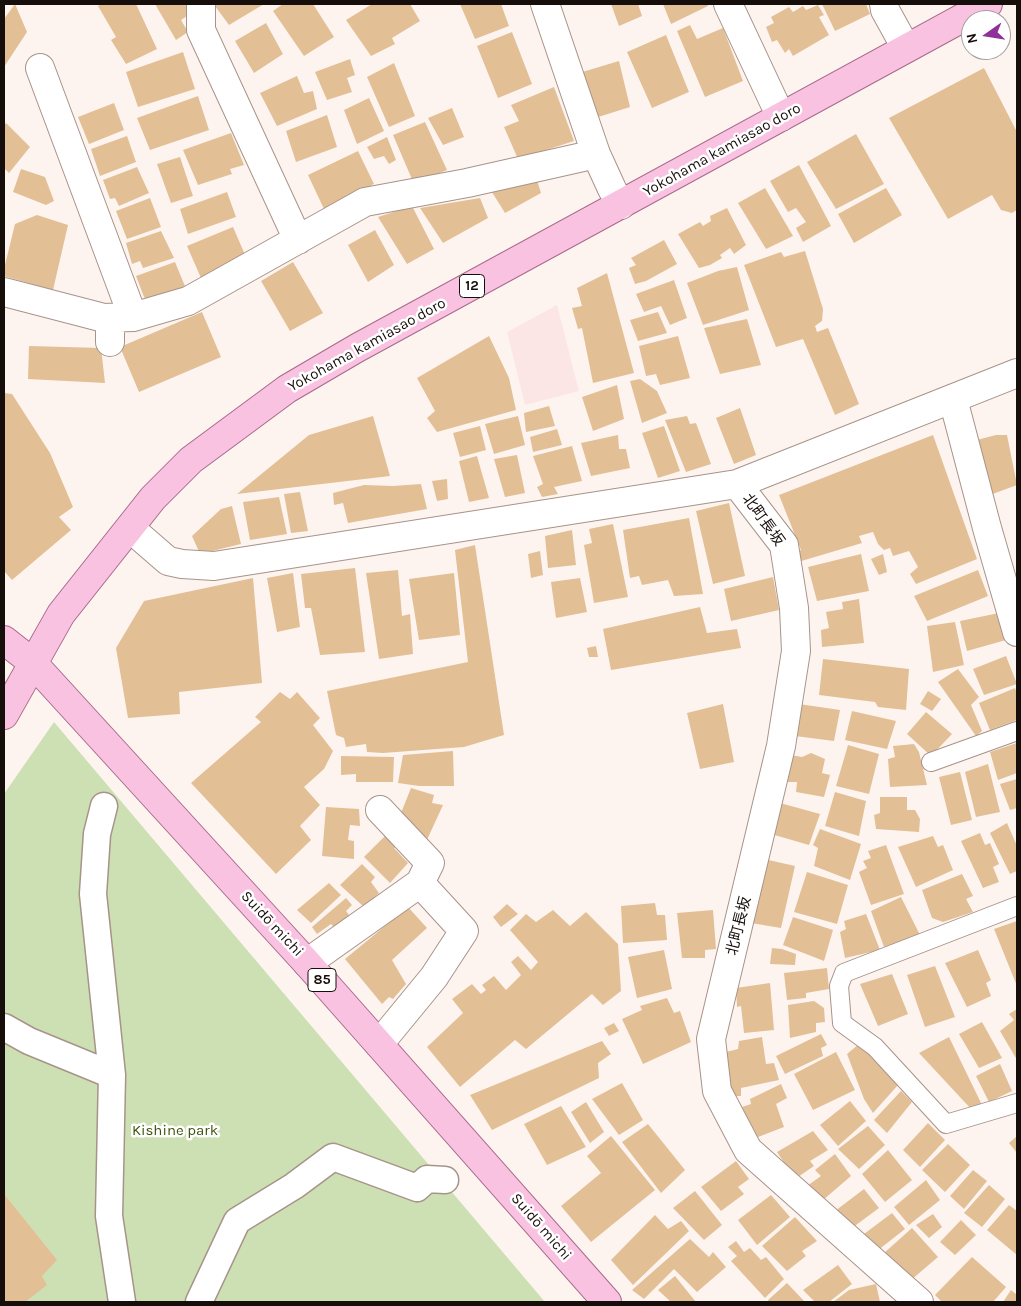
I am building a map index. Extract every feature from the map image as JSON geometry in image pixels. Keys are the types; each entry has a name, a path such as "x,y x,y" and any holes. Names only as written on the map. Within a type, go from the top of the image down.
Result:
{"main road":[{"name":"Yokohama kamiasao doro","path":"32,662 61,614 153,498 191,460 287,389 358,348 988,4"},
{"name":"85","path":"4,640 32,662"},
{"name":"12","path":"4,716 32,662"},
{"name":"Suidō michi","path":"32,662 307,963 607,1302"}],"street":[{"path":"201,4 202,30 298,240"},
{"path":"545,4 596,154 621,205"},
{"path":"728,4 781,117"},
{"path":"884,4 885,10 906,48"},
{"path":"40,68 118,325"},
{"path":"4,292 104,318 118,325 188,301 366,202 467,183 596,154"},
{"path":"130,528 168,561 214,566 737,484 1017,373"},
{"path":"953,399 1017,632"},
{"name":"北町長坂","path":"737,484 784,545 794,608 796,651 781,746 711,1039 717,1091 748,1150 919,1302"},
{"path":"104,806 97,834 93,894 112,1075 109,1216 122,1302"},
{"path":"307,963 420,883 430,863 380,810"},
{"path":"379,1044 434,977 464,931 420,883"},
{"path":"4,1026 29,1041 112,1075"},
{"path":"199,1302 237,1221 294,1186 333,1157 417,1188 427,1180 445,1180"}],"lane":[{"path":"931,762 1017,731"},
{"path":"1017,906 844,973 839,986 842,1023 876,1047 946,1124 1017,1104"}],"shaded area":[{"path":"557,305 579,391 525,405 507,332"}],"green space":[{"name":"Kishine park","path":"54,722 545,1302 4,1302 4,794"}],"building":[{"path":"15,4 27,32 4,67 4,19"},
{"path":"102,4 136,4 157,49 126,64 111,40 116,37 98,6"},
{"path":"155,4 185,4 190,14 181,20 188,32 176,40"},
{"path":"217,4 264,4 229,25 215,6"},
{"path":"283,4 313,4 334,37 304,56 273,11"},
{"path":"372,4 410,4 420,21 392,38 395,44 371,56 346,20"},
{"path":"460,4 501,4 509,26 475,39"},
{"path":"611,4 638,4 642,16 619,26"},
{"path":"663,4 707,4 708,6 671,24"},
{"path":"822,4 866,4 870,14 835,31"},
{"path":"818,5 824,15 819,17 829,35 793,56 789,49 785,53 777,40 772,42 766,27 774,23 771,17 789,7 793,12 803,6 806,10"},
{"path":"266,23 283,54 254,73 235,41"},
{"path":"690,25 697,39 723,28 743,81 705,97 677,31"},
{"path":"512,32 532,84 498,98 477,46"},
{"path":"666,35 689,92 652,108 627,52"},
{"path":"183,52 195,89 138,107 126,72"},
{"path":"350,59 355,75 347,78 352,92 327,100 315,72"},
{"path":"619,61 630,107 595,118 579,73"},
{"path":"394,63 415,116 389,127 367,77"},
{"path":"984,68 1017,132 1017,210 1012,213 1001,210 992,195 948,219 889,118"},
{"path":"297,76 304,93 313,91 317,109 277,126 260,93"},
{"path":"554,87 574,141 518,159 504,127 519,121 511,105"},
{"path":"198,96 209,130 150,150 137,118"},
{"path":"369,98 384,131 357,144 344,110"},
{"path":"114,103 124,130 89,144 78,117"},
{"path":"452,108 464,137 443,145 428,118"},
{"path":"327,115 337,147 296,162 286,131"},
{"path":"425,122 447,170 414,184 393,135"},
{"path":"6,123 30,147 9,173 4,168 4,125"},
{"path":"231,133 244,165 230,169 232,174 198,185 183,150"},
{"path":"856,134 884,184 836,209 807,162"},
{"path":"127,136 136,162 100,176 91,149"},
{"path":"387,137 396,160 389,164 384,156 374,159 367,147"},
{"path":"358,151 374,184 324,209 308,175"},
{"path":"180,157 193,196 171,203 157,164"},
{"path":"799,165 831,226 803,242 796,228 806,222 796,208 788,212 770,181"},
{"path":"137,167 149,193 119,206 115,198 110,199 103,180"},
{"path":"21,169 45,177 54,201 46,205 13,192"},
{"path":"537,180 541,193 505,213 490,189"},
{"path":"765,188 793,236 766,249 738,203"},
{"path":"886,188 902,215 854,243 838,214"},
{"path":"227,192 236,217 188,234 180,209"},
{"path":"150,198 161,227 127,239 116,211"},
{"path":"480,198 488,218 443,243 420,208"},
{"path":"412,206 434,249 407,264 378,217"},
{"path":"727,208 746,245 734,254 730,248 720,255 722,258 710,265 699,268 678,234 700,222 703,226 711,221 710,216"},
{"path":"37,215 68,225 53,290 4,276 15,224"},
{"path":"233,227 246,257 201,278 187,246"},
{"path":"375,230 394,265 368,282 348,245"},
{"path":"161,231 174,258 143,268 140,261 132,264 126,243"},
{"path":"664,240 677,264 646,281 635,284 629,268 636,265 631,258"},
{"path":"805,251 823,309 822,321 815,326 817,332 828,328 859,404 835,415 803,339 776,347 744,265 781,252 784,257"},
{"path":"175,262 187,291 152,303 144,297 136,276"},
{"path":"293,262 323,313 290,331 261,281"},
{"path":"737,267 749,310 703,325 687,283 718,271"},
{"path":"607,273 634,373 593,383 582,328 578,329 572,308 582,306 577,288"},
{"path":"674,280 687,318 670,325 661,306 644,312 636,294"},
{"path":"202,312 221,357 139,392 120,347"},
{"path":"658,312 667,333 638,341 630,320"},
{"path":"747,319 761,365 720,374 704,328"},
{"path":"489,336 509,378 516,410 437,432 427,418 435,411 417,378"},
{"path":"678,336 690,378 660,385 656,374 646,376 639,346"},
{"path":"29,346 101,348 105,383 28,379"},
{"path":"640,379 657,391 667,413 642,423 630,381"},
{"path":"617,385 624,419 593,431 582,397"},
{"path":"4,393 12,394 50,453 73,507 59,517 71,530 12,580 4,571"},
{"path":"549,406 555,426 526,432 524,413"},
{"path":"740,408 756,455 734,464 716,418"},
{"path":"373,416 390,476 237,494 309,435"},
{"path":"518,416 525,445 494,454 485,424"},
{"path":"687,416 690,424 696,423 711,464 686,472 665,420"},
{"path":"480,426 486,450 460,457 453,433"},
{"path":"664,426 680,471 658,478 642,433"},
{"path":"557,429 562,445 533,452 530,437"},
{"path":"618,435 619,449 626,449 630,468 591,476 581,443"},
{"path":"933,435 977,559 916,584 910,574 918,567 909,551 893,556 890,548 884,550 878,544 873,532 859,536 862,543 798,562 793,553 801,550 779,495"},
{"path":"996,435 1007,435 1017,485 990,495 973,441"},
{"path":"572,446 582,481 554,487 558,494 542,497 537,487 543,484 533,456"},
{"path":"517,455 525,493 505,497 494,459"},
{"path":"477,456 489,498 469,502 459,461"},
{"path":"447,479 448,499 437,501 432,481"},
{"path":"421,484 427,509 348,523 343,503 334,505 333,493 364,485 393,486"},
{"path":"300,492 308,531 291,533 284,494"},
{"path":"279,497 287,534 250,540 243,502"},
{"path":"729,503 745,576 713,584 696,511"},
{"path":"232,506 241,544 200,554 192,536 221,509"},
{"path":"689,518 703,594 674,596 668,580 642,585 639,576 630,578 623,530"},
{"path":"613,524 628,597 594,603 584,545 592,543 589,529"},
{"path":"572,530 576,565 548,568 545,536"},
{"path":"475,545 504,735 464,747 383,753 367,752 366,744 346,747 344,738 336,735 327,691 468,662 455,550"},
{"path":"540,551 543,575 531,578 528,554"},
{"path":"861,554 869,591 817,601 808,567"},
{"path":"883,554 887,572 879,575 871,559"},
{"path":"355,568 365,652 320,655 311,608 305,608 301,574"},
{"path":"398,570 402,616 410,614 413,654 379,659 366,573"},
{"path":"978,570 988,596 927,621 914,596"},
{"path":"293,573 300,627 277,632 267,578"},
{"path":"454,573 460,635 419,640 409,579"},
{"path":"773,577 779,610 731,621 724,589"},
{"path":"253,578 262,683 179,692 180,714 128,718 116,648 144,601"},
{"path":"580,578 587,612 556,618 551,582"},
{"path":"859,599 864,643 822,647 821,630 829,628 826,612 843,609 842,602"},
{"path":"700,607 707,633 737,629 741,648 611,670 603,629"},
{"path":"999,613 1006,640 967,651 960,621"},
{"path":"955,622 964,665 933,672 927,626"},
{"path":"596,646 598,657 589,657 587,648"},
{"path":"1006,656 1017,684 984,695 973,669"},
{"path":"823,659 909,669 906,710 878,707 875,702 819,695"},
{"path":"958,669 979,697 971,705 982,731 976,736 938,682"},
{"path":"1015,688 1017,694 1017,720 990,730 979,703"},
{"path":"928,691 941,699 932,711 920,704"},
{"path":"280,692 290,699 297,692 320,718 313,725 333,751 324,769 304,787 320,805 300,826 311,840 276,874 191,783 261,722 255,717"},
{"path":"723,704 734,762 700,769 687,713"},
{"path":"799,704 840,710 834,741 795,736"},
{"path":"852,711 896,721 887,749 845,740"},
{"path":"926,712 952,734 931,756 907,734"},
{"path":"1017,743 1017,773 998,780 990,752"},
{"path":"914,744 919,752 927,785 890,787 888,759 895,757 893,746"},
{"path":"848,745 879,754 869,794 836,786"},
{"path":"453,751 454,786 419,786 398,783 403,755"},
{"path":"811,753 825,759 822,773 830,775 824,797 796,792 797,782 786,782 791,755 802,757"},
{"path":"341,756 394,757 393,782 356,782 356,774 341,775"},
{"path":"988,764 1000,812 976,817 965,772"},
{"path":"960,772 972,820 951,825 939,777"},
{"path":"1017,779 1017,808 1010,810 1000,784"},
{"path":"411,788 434,795 432,803 443,805 426,842 399,818"},
{"path":"835,792 866,801 859,836 825,826"},
{"path":"880,797 907,797 907,810 915,810 920,819 919,832 876,829 874,815 880,813"},
{"path":"780,803 820,814 809,845 771,834"},
{"path":"326,807 359,809 360,826 350,825 348,840 354,841 354,859 322,856"},
{"path":"1007,823 1017,846 1017,871 1010,874 990,833"},
{"path":"820,829 861,844 850,880 814,866 818,848 813,845"},
{"path":"388,833 399,844 394,848 408,863 390,883 364,857"},
{"path":"980,833 985,845 990,843 999,864 993,867 999,882 983,888 961,841"},
{"path":"933,836 938,847 943,845 953,870 916,887 898,847"},
{"path":"886,845 904,894 871,905 859,872 867,868 863,861 871,858 868,851"},
{"path":"764,859 795,866 781,928 751,923"},
{"path":"362,864 375,877 371,882 379,893 364,907 340,885"},
{"path":"807,872 848,885 837,924 794,912"},
{"path":"962,874 973,896 966,899 973,912 943,922 932,918 922,890"},
{"path":"329,883 341,895 311,923 297,910"},
{"path":"901,897 920,935 884,947 871,911"},
{"path":"346,898 352,905 346,911 352,919 338,931 331,924 317,934 312,927"},
{"path":"655,903 657,915 665,915 667,940 623,943 621,906"},
{"path":"507,904 518,914 501,927 493,917"},
{"path":"408,907 427,928 392,960 406,984 393,999 389,997 382,1004 345,959"},
{"path":"553,910 570,926 586,912 618,944 621,991 603,1005 592,994 526,1049 515,1040 460,1087 427,1047 463,1013 452,999 472,984 481,994 486,990 482,985 494,976 506,990 521,975 511,962 518,956 531,970 538,962 510,930 526,914 536,922"},
{"path":"713,910 716,949 705,950 705,958 682,958 677,913"},
{"path":"866,914 880,950 845,958 840,932 846,929 844,921"},
{"path":"793,917 833,930 824,961 783,945"},
{"path":"1017,921 1017,986 994,929"},
{"path":"772,948 796,954 795,965 770,964"},
{"path":"664,950 672,989 637,998 628,957"},
{"path":"978,950 991,980 986,983 991,996 967,1007 945,963"},
{"path":"935,966 955,1017 925,1027 907,975"},
{"path":"827,968 829,989 806,993 806,998 787,1000 784,973"},
{"path":"892,974 908,1014 878,1026 860,984"},
{"path":"770,983 774,1030 744,1033 741,1006 737,1007 736,988"},
{"path":"667,998 674,1013 680,1011 691,1042 643,1064 622,1019 642,1010 640,1006"},
{"path":"814,1001 824,1008 825,1022 816,1023 816,1032 790,1038 788,1005"},
{"path":"1017,1009 1017,1060 1000,1031 1014,1020 1009,1014"},
{"path":"982,1022 1002,1058 979,1068 959,1034"},
{"path":"614,1023 619,1031 609,1036 604,1028"},
{"path":"821,1034 827,1045 821,1048 823,1056 785,1074 776,1056"},
{"path":"762,1037 766,1064 774,1063 779,1080 741,1088 741,1096 730,1096 722,1053 738,1049 739,1041"},
{"path":"949,1037 983,1107 972,1110 919,1053"},
{"path":"602,1041 611,1054 598,1063 599,1078 492,1130 470,1095"},
{"path":"859,1044 898,1085 873,1113 864,1099 847,1054"},
{"path":"836,1052 855,1090 813,1110 794,1074"},
{"path":"1000,1064 1012,1091 989,1102 976,1076"},
{"path":"622,1083 643,1120 619,1135 592,1099"},
{"path":"781,1084 787,1098 776,1104 784,1127 758,1137 742,1107 751,1104 750,1099"},
{"path":"901,1091 912,1102 887,1133 874,1120"},
{"path":"850,1101 866,1121 838,1146 820,1125"},
{"path":"586,1102 604,1132 590,1143 571,1112"},
{"path":"561,1106 586,1147 547,1165 524,1124"},
{"path":"928,1123 945,1140 920,1167 903,1150"},
{"path":"648,1124 685,1170 661,1193 622,1142"},
{"path":"868,1126 885,1145 859,1169 838,1149"},
{"path":"813,1131 828,1150 810,1161 814,1166 795,1179 777,1152"},
{"path":"611,1136 655,1190 591,1242 561,1206 601,1173 587,1156"},
{"path":"1017,1136 1017,1153 1009,1143"},
{"path":"948,1144 970,1165 945,1192 922,1170"},
{"path":"888,1150 912,1180 885,1202 862,1174"},
{"path":"835,1154 851,1176 823,1200 807,1186 821,1176 815,1170"},
{"path":"736,1161 749,1179 738,1187 744,1194 721,1211 701,1187"},
{"path":"973,1170 987,1181 964,1209 950,1196"},
{"path":"926,1180 940,1200 909,1225 894,1207"},
{"path":"989,1185 1005,1199 982,1227 964,1213"},
{"path":"864,1189 879,1208 852,1228 835,1211"},
{"path":"695,1191 722,1225 704,1240 673,1208"},
{"path":"4,1194 57,1260 42,1276 47,1285 25,1302 4,1302"},
{"path":"771,1195 790,1217 757,1245 738,1220"},
{"path":"1009,1205 1017,1211 1017,1255 987,1230"},
{"path":"892,1213 905,1229 877,1251 860,1237"},
{"path":"933,1214 942,1227 929,1238 916,1225"},
{"path":"655,1215 668,1229 681,1221 689,1231 633,1285 611,1260"},
{"path":"795,1217 817,1241 802,1251 806,1256 787,1271 762,1246"},
{"path":"961,1220 976,1235 955,1255 940,1242"},
{"path":"912,1228 938,1257 911,1280 884,1253"},
{"path":"690,1239 709,1257 713,1252 726,1267 697,1292 674,1269 644,1299 632,1290"},
{"path":"736,1241 744,1252 750,1248 761,1260 766,1257 784,1279 765,1298 731,1261 737,1256 728,1247"},
{"path":"972,1257 1006,1287 993,1302 942,1302 935,1295"},
{"path":"838,1265 852,1284 829,1302 815,1302 803,1290"},
{"path":"675,1276 696,1302 671,1302 658,1290"},
{"path":"787,1283 805,1302 769,1302 768,1300"},
{"path":"876,1284 880,1302 833,1302 849,1290"},
{"path":"1011,1290 1017,1295 1017,1302 1003,1302"}]}
